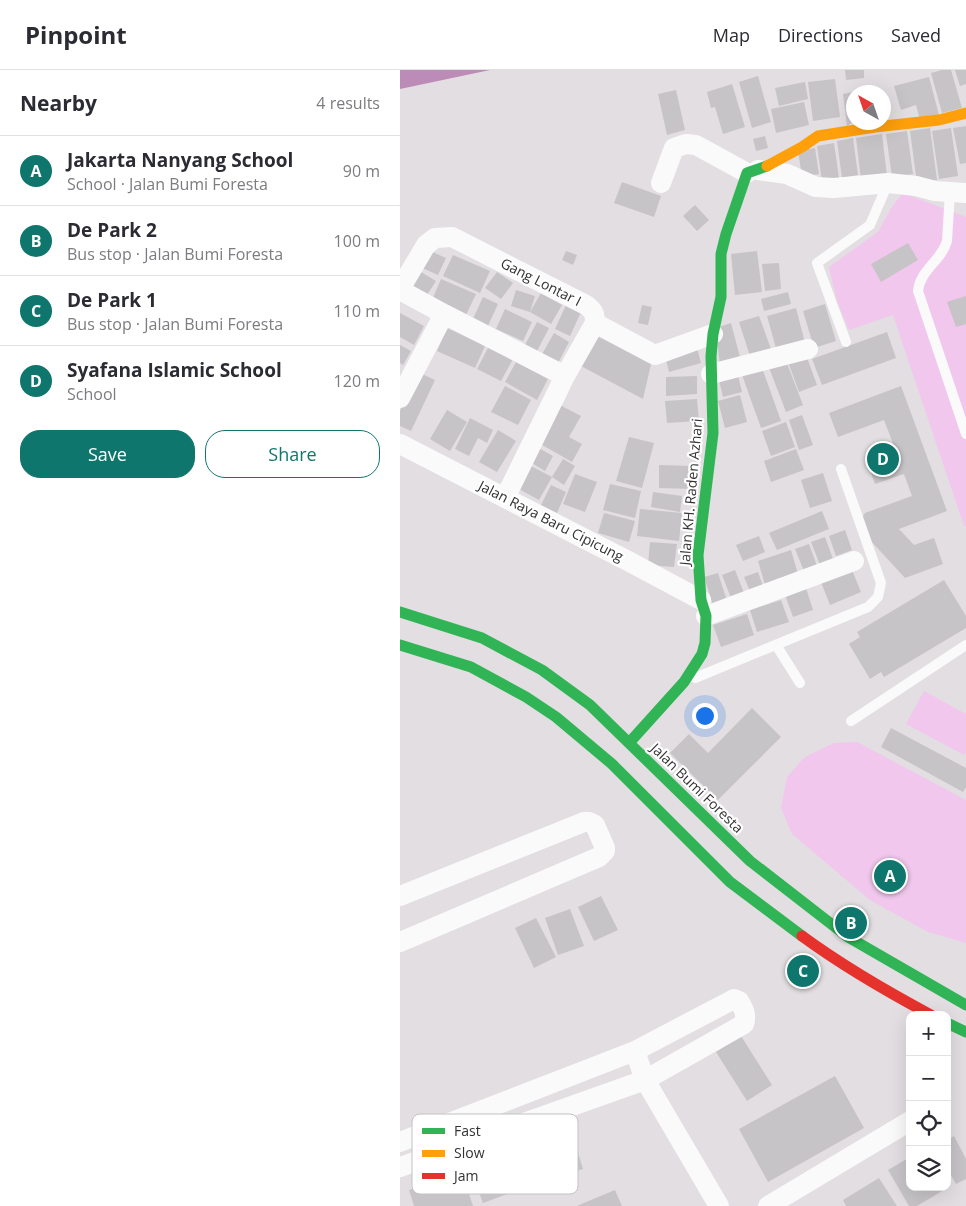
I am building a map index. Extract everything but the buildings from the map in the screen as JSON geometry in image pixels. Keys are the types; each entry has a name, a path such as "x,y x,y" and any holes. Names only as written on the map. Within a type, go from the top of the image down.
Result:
{"main road":[{"path":"749,176 818,136 939,120 966,113"},
{"name":"Jalan KH. Raden Azhari","path":"629,743 684,682 702,654 706,643 698,555 713,433 712,334 721,297 721,254 726,234 749,176"},
{"name":"Jalan Bumi Foresta","path":"400,612 482,638 542,670 590,704 750,861 848,937 966,1005"},
{"path":"400,646 471,667 526,696 556,717 612,764 730,882 832,958 873,984 924,1011"},
{"path":"951,1025 966,1032"}],"street":[{"path":"664,178 674,148 686,144 696,146 749,176 787,174 816,188 888,183 958,193"},
{"name":"Gang Lontar I","path":"400,289 426,246 435,238 452,237 586,305 595,314 595,324"},
{"path":"400,289 444,314 565,376"},
{"path":"400,398 444,314"},
{"path":"505,498 565,376 595,324 655,355 712,334"},
{"path":"711,374 808,349"},
{"name":"Jalan Raya Baru Cipicung","path":"400,444 505,498 703,608"},
{"path":"703,608 854,561"},
{"path":"400,896 584,822 596,825 605,851 600,856 400,942"},
{"path":"472,1114 635,1051 734,999 739,1001 744,1009 746,1018 744,1024 645,1080 549,1114"},
{"path":"635,1051 645,1080 720,1206"},
{"path":"768,1206 906,1123"},
{"path":"400,1142 412,1137"},
{"path":"400,1167 412,1163"}],"lane":[{"path":"846,342 817,263 870,225 888,183"},
{"path":"958,193 946,248 922,278 918,291 966,434"},
{"path":"684,682 868,607 878,598 881,583 841,469"},
{"path":"776,645 800,683"},
{"path":"851,721 966,646"}],"shaded area":[{"path":"400,70 490,70 400,89"},
{"path":"903,193 966,217 966,527 963,523 893,315 849,330 837,301 829,267 878,232 892,207"},
{"path":"924,691 966,714 966,752 964,755 906,724"},
{"path":"857,742 966,800 966,943 928,932 870,900 792,834 781,808 787,777 805,757 834,743"}],"traffic: fast":[{"path":"629,743 684,682 702,654 705,643 706,616 701,600 698,555 713,433 711,356 713,334 721,297 721,254 747,173 767,166"},
{"path":"400,612 482,638 542,670 590,705 750,861 848,937 966,1005"},
{"path":"400,645 471,667 526,697 556,717 612,764 730,882 802,936"},
{"path":"951,1025 966,1032"}],"traffic: slow":[{"path":"767,166 818,136 939,120 966,113"}],"traffic: jam":[{"path":"802,936 865,978 924,1011"}],"place":[{"name":"Syafana Islamic School","path":"883,459"},
{"name":"Jakarta Nanyang School","path":"890,876"},
{"name":"De Park 2","path":"851,923"},
{"name":"De Park 1","path":"803,971"}]}
